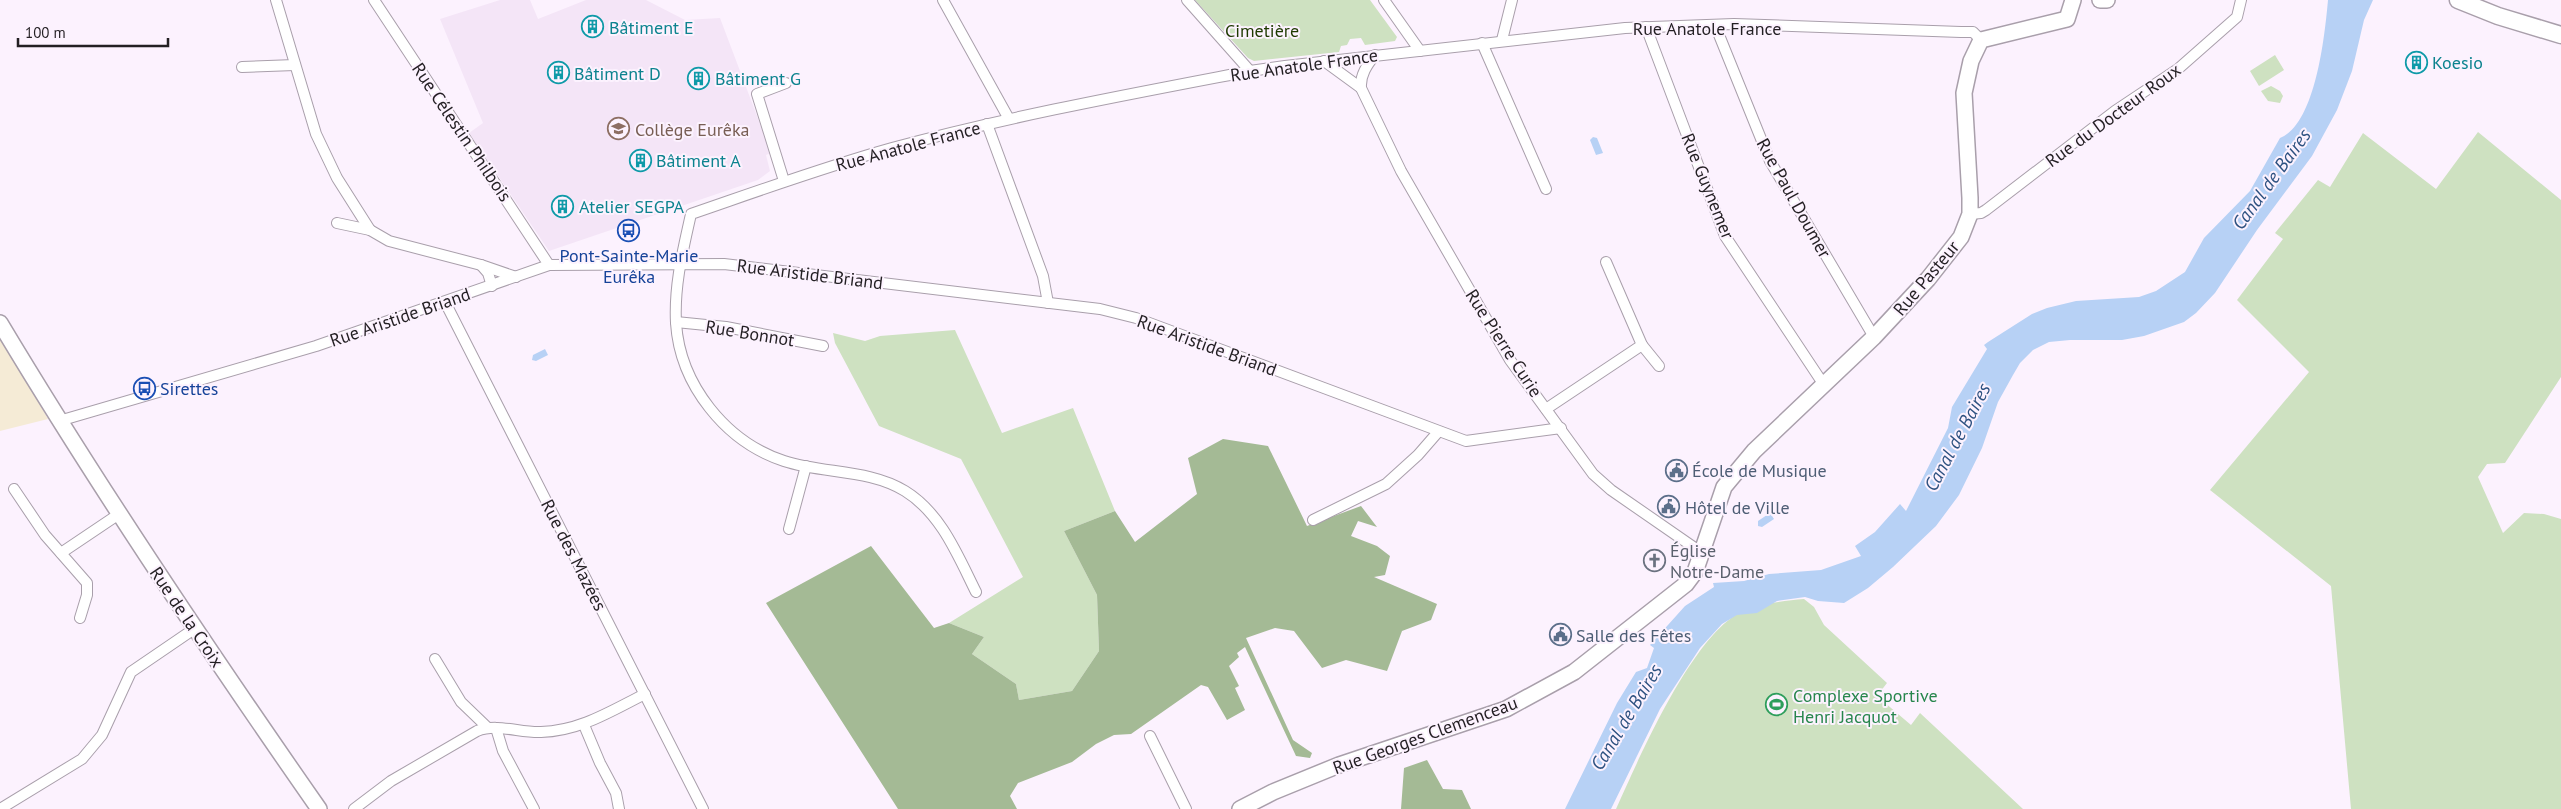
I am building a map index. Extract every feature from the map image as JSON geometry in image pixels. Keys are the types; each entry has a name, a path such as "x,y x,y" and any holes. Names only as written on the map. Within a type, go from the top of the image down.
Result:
{"main road":[{"path":"1982,40 2067,19 2073,0"},
{"path":"2100,0 2107,0"},
{"path":"2458,0 2498,16 2561,35"},
{"name":"Rue Pasteur","path":"1696,572 1724,487 1754,451 1874,337 1928,279 1961,237 1970,214 1964,94 1971,61 1982,40"},
{"name":"Rue de la Croix","path":"0,324 59,421 194,629 319,809"},
{"name":"Rue Georges Clemenceau","path":"1240,809 1273,792 1339,764 1506,709 1581,667 1679,590 1696,572"}],"street":[{"path":"276,0 310,118 322,149 359,216 370,230"},
{"name":"Rue Célestin Philbois","path":"374,0 549,265"},
{"path":"944,0 1009,119"},
{"path":"1187,0 1250,70"},
{"path":"1384,0 1420,50"},
{"path":"1502,40 1512,0"},
{"name":"Rue du Docteur Roux","path":"1970,214 1981,214 2115,111 2178,69 2237,17 2241,0"},
{"name":"Rue Anatole France","path":"679,263 691,214 784,181 892,148 987,124 1250,70 1502,40 1646,27 1715,25 1973,32 1982,40"},
{"name":"Rue Paul Doumer","path":"1715,25 1770,160 1874,337"},
{"name":"Rue Guynemer","path":"1646,27 1725,236 1824,385"},
{"path":"1482,43 1546,189"},
{"path":"1361,88 1360,79 1375,55"},
{"name":"Rue Pierre Curie","path":"1324,61 1361,88 1401,171 1510,360 1593,474 1605,485 1702,553"},
{"path":"242,67 295,65"},
{"path":"784,181 757,94 786,83"},
{"path":"987,124 1043,276 1048,303"},
{"path":"337,223 370,230 389,241 481,264 516,277"},
{"path":"1606,262 1642,345 1659,366"},
{"path":"679,263 676,322 683,360 704,400 718,419 734,435 751,446 784,461 867,476 887,482 918,500 941,527 976,592"},
{"name":"Rue Aristide Briand","path":"59,421 316,346 549,265 679,263 724,264 1100,309 1136,318 1466,441 1475,442 1561,428"},
{"path":"481,264 488,273 492,286"},
{"name":"Rue des Mazées","path":"445,302 703,809"},
{"name":"Rue Bonnot","path":"676,322 726,327 823,346"},
{"path":"1546,408 1642,345"},
{"path":"1313,520 1386,484 1418,455 1438,432"},
{"path":"789,529 806,466"},
{"path":"14,489 45,535 87,583 87,595 80,618"},
{"path":"61,553 119,514"},
{"path":"0,809 82,759 102,735 131,672 194,629"},
{"path":"435,659 461,702 491,728 534,809"},
{"path":"354,809 391,781 468,735 491,728 541,732 584,725 645,694"},
{"path":"584,725 600,763 616,793 619,809"},
{"path":"1150,736 1186,809"}],"shaded area":[{"name":"Collège Eurêka","path":"500,0 530,0 538,19 586,0 646,0 685,20 720,18 771,153 766,155 770,171 758,180 549,251 469,133 483,123 440,19"},
{"path":"0,334 48,419 0,431"}],"green space":[{"name":"Cimetière","path":"1195,0 1370,0 1397,37 1395,41 1365,45 1361,38 1350,39 1347,45 1341,46 1339,52 1254,61 1248,58"},
{"path":"2275,55 2284,70 2259,86 2250,71"},
{"path":"2271,86 2280,91 2283,96 2280,103 2268,101 2261,91"},
{"path":"2478,132 2561,200 2561,377 2505,463 2487,464 2478,477 2503,533 2524,513 2544,514 2561,519 2561,809 2351,809 2331,586 2210,490 2309,372 2237,300 2283,239 2275,233 2318,180 2330,187 2363,133 2436,189"},
{"path":"955,330 1002,433 1073,408 1115,511 1064,531 1097,595 1099,651 1072,691 1019,700 1016,684 972,654 984,637 949,623 1023,577 961,459 879,426 835,343 833,333 865,341 880,336"},
{"path":"1223,439 1268,446 1307,526 1361,506 1377,527 1358,521 1351,536 1377,546 1390,556 1385,575 1374,577 1437,604 1431,620 1402,631 1387,671 1346,660 1322,668 1294,631 1275,628 1246,638 1293,740 1312,753 1310,758 1296,756 1245,647 1237,653 1239,657 1229,666 1239,686 1235,688 1245,710 1227,720 1208,687 1201,685 1131,734 1114,735 1096,744 1072,762 1018,783 1010,796 1017,809 898,809 766,603 871,546 934,628 949,623 984,637 972,654 1016,684 1019,700 1072,691 1099,651 1097,595 1064,531 1115,511 1135,542 1197,494 1188,458"},
{"name":"Complexe Sportive Henri Jacquot","path":"1804,599 1814,607 1824,625 1887,683 1877,696 1911,725 1920,713 2023,809 1616,809 1638,760 1669,700 1686,671 1704,646 1723,625 1741,612 1764,604"},
{"path":"1427,760 1443,789 1462,790 1471,809 1401,809 1404,768"}],"water":[{"name":"Canal de Baires","path":"2328,0 2373,0 2364,20 2352,71 2337,110 2312,156 2257,230 2215,293 2196,313 2184,322 2144,336 2122,340 2049,342 2033,350 2020,363 1998,402 1982,448 1959,495 1936,526 1868,588 1844,603 1818,601 1805,597 1777,601 1757,613 1737,615 1722,624 1700,648 1660,709 1611,809 1565,809 1617,703 1636,672 1647,668 1654,648 1650,645 1685,606 1714,587 1713,583 1744,581 1769,574 1821,570 1861,556 1855,546 1875,532 1900,504 1906,511 1948,428 1952,407 1987,349 1984,345 2032,314 2047,308 2076,301 2139,297 2156,291 2185,272 2204,238 2250,191 2280,138 2292,129 2302,115 2310,97 2321,55"},
{"path":"1593,137 1597,138 1603,153 1596,155 1590,140"},
{"path":"545,349 548,355 536,361 532,360 533,355"},
{"path":"1770,513 1774,519 1762,527 1758,526 1758,521"}],"place":[{"name":"Bâtiment E","path":"593,27"},
{"name":"Koesio","path":"2416,62"},
{"name":"Bâtiment D","path":"558,73"},
{"name":"Bâtiment G","path":"699,78"},
{"name":"Collège Eurêka","path":"619,129"},
{"name":"Bâtiment A","path":"640,160"},
{"name":"Atelier SEGPA","path":"563,206"},
{"name":"Pont-Sainte-Marie Eurêka","path":"629,230"},
{"name":"Sirettes","path":"144,388"},
{"name":"École de Musique","path":"1676,470"},
{"name":"Hôtel de Ville","path":"1669,507"},
{"name":"Église Notre-Dame","path":"1654,560"},
{"name":"Salle des Fêtes","path":"1560,635"},
{"name":"Complexe Sportive Henri Jacquot","path":"1777,705"}]}
